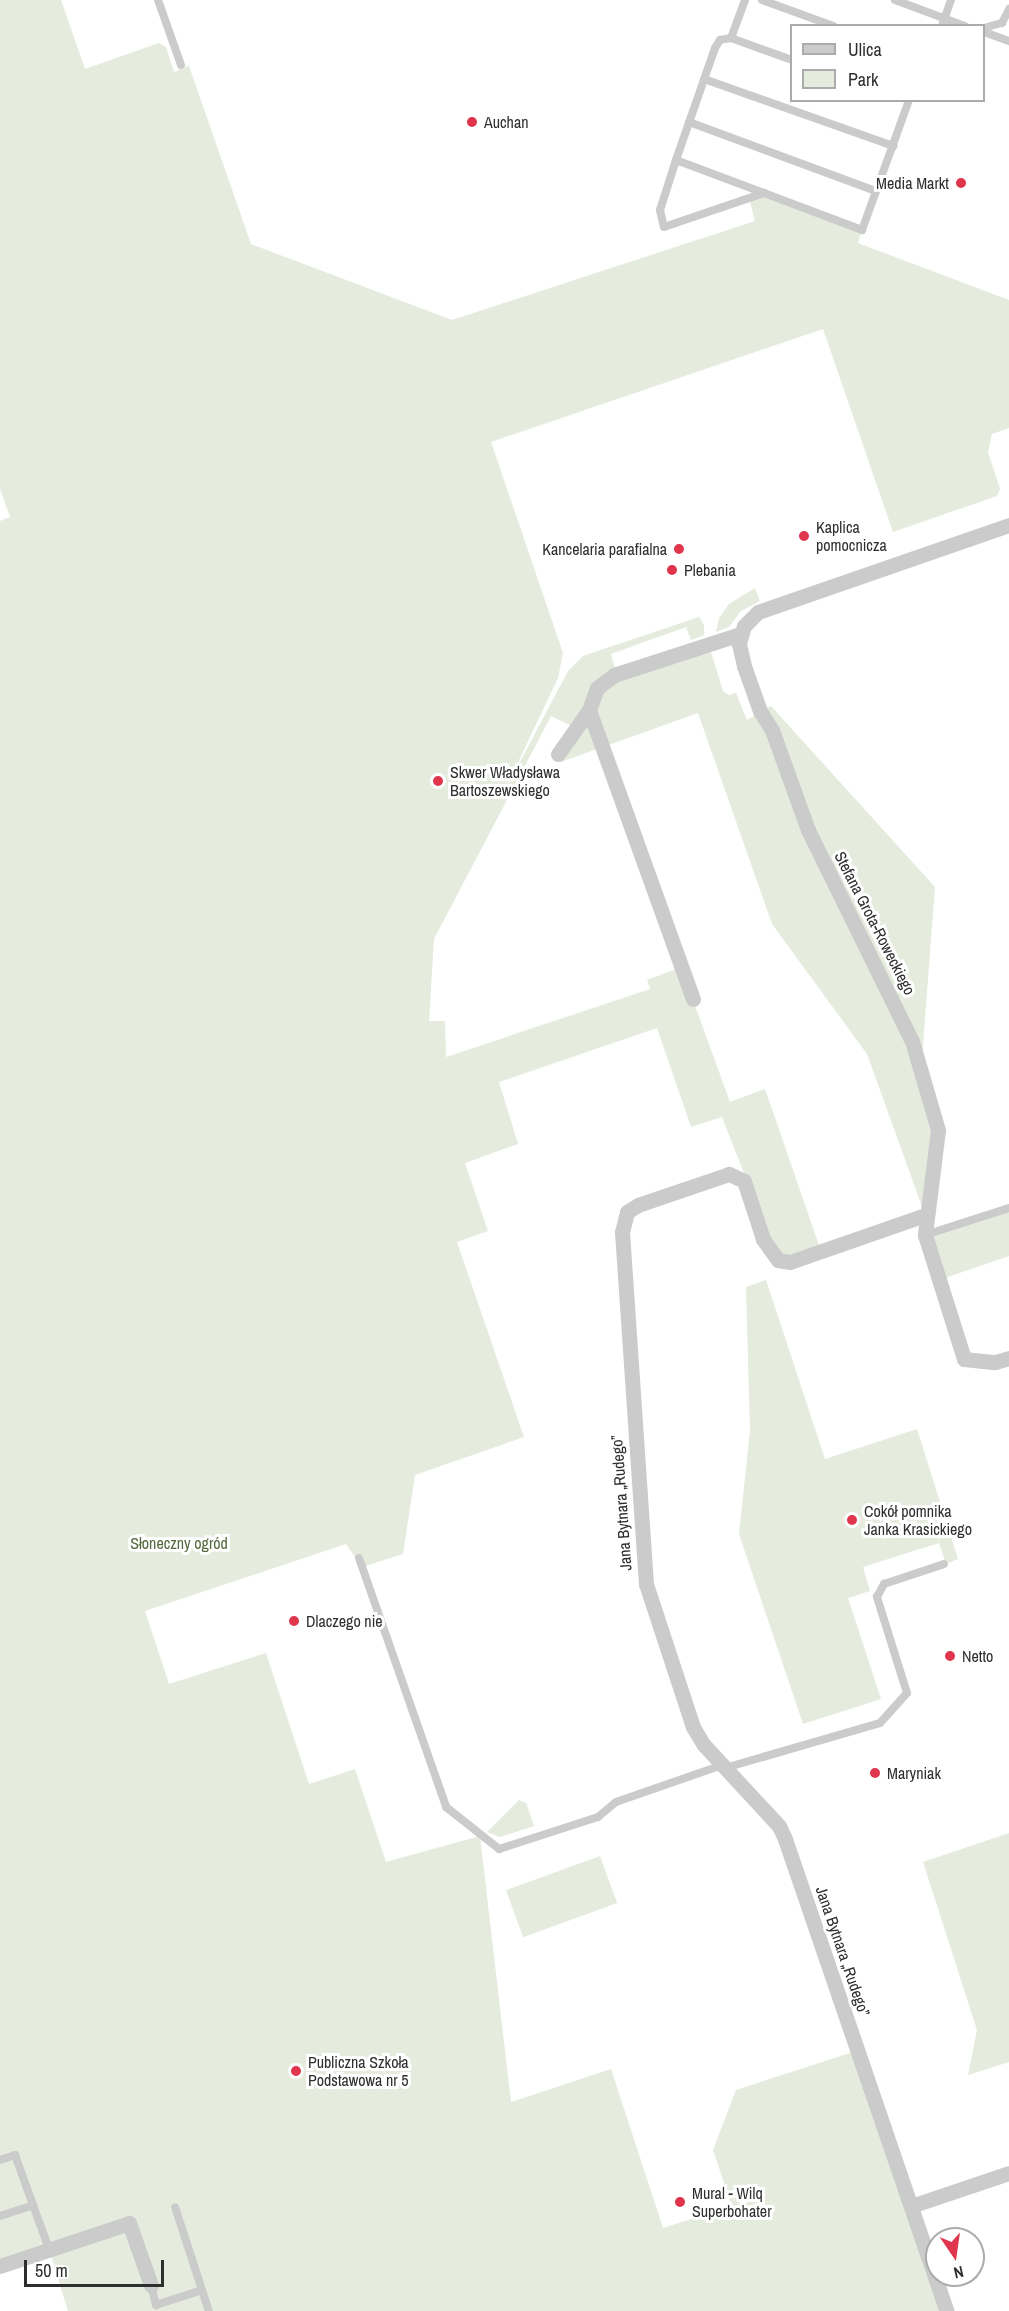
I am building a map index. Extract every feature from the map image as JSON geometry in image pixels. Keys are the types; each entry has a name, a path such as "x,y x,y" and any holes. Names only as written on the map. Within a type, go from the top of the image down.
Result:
{"street":[{"path":"558,754 589,710 597,688 614,675 740,634 758,612 1009,525"},
{"name":"Stefana Grota-Roweckiego","path":"740,634 744,666 760,711 772,730 808,830 912,1041 938,1130 925,1215 925,1235 964,1359 995,1362 1009,1358"},
{"path":"589,710 693,999"},
{"name":"Jana Bytnara „Rudego”","path":"925,1215 790,1262 778,1260 768,1250 744,1181 738,1175 717,1176 638,1205 623,1220 642,1564 693,1727 723,1766 779,1826 785,1839 947,2311"},
{"path":"911,2206 1009,2172"},
{"path":"0,2266 129,2223 152,2285"}],"lane":[{"path":"158,0 181,65"},
{"path":"731,38 745,0"},
{"path":"762,0 827,24"},
{"path":"894,0 943,22 951,0"},
{"path":"985,30 1002,23 1009,9"},
{"path":"985,30 1009,41"},
{"path":"764,193 664,227 660,210 704,79 720,40 731,38 790,59"},
{"path":"704,79 893,146"},
{"path":"676,160 862,230 907,102"},
{"path":"689,122 876,191"},
{"path":"925,1235 1009,1208"},
{"path":"359,1558 446,1807 499,1849 598,1816 616,1802 723,1766 880,1723 907,1693 877,1597 884,1584 944,1564"},
{"path":"0,2160 15,2155 49,2249"},
{"path":"0,2216 33,2205"},
{"path":"175,2207 209,2311"},
{"path":"152,2285 156,2305 202,2290"}],"green space":[{"name":"Słoneczny ogród","path":"0,0 61,0 85,69 159,43 166,47 174,72 189,66 251,244 452,320 755,221 749,198 764,193 862,230 858,243 1009,300 1009,428 992,434 988,452 1000,489 997,496 893,532 823,329 491,442 563,653 558,678 502,796 568,671 583,656 699,617 704,625 704,635 691,640 686,627 611,654 619,682 710,649 723,691 729,695 736,693 747,720 771,706 935,887 921,1071 935,1116 925,1215 867,1054 772,924 698,713 561,762 558,754 576,728 551,716 434,939 429,1021 445,1021 446,1057 650,989 647,980 681,967 730,1102 765,1089 821,1251 778,1260 722,1117 691,1127 657,1028 499,1082 518,1144 465,1163 488,1231 457,1242 524,1437 415,1475 403,1554 362,1567 346,1544 145,1611 169,1684 266,1653 309,1784 355,1769 386,1862 480,1836 511,2102 611,2069 663,2228 732,2206 713,2150 736,2090 859,2050 925,2246 925,2287 939,2287 947,2311 68,2311 49,2249 0,2266 0,521 10,517 0,489"},
{"path":"755,588 760,601 741,611 729,627 716,632 719,618 729,604"},
{"path":"1009,1208 1009,1256 939,1280 925,1235"},
{"path":"766,1280 825,1459 917,1429 958,1559 946,1564 939,1543 863,1567 870,1591 848,1598 881,1699 803,1724 739,1534 750,1431 746,1287"},
{"path":"519,1800 526,1803 534,1826 500,1837 487,1832"},
{"path":"1009,1833 1009,2062 968,2075 977,2030 923,1862"},
{"path":"600,1856 617,1903 523,1937 506,1890"}],"place":[{"name":"Auchan","path":"472,122"},
{"name":"Media Markt","path":"961,183"},
{"name":"Kaplica pomocnicza","path":"804,536"},
{"name":"Kancelaria parafialna","path":"679,549"},
{"name":"Plebania","path":"672,570"},
{"name":"Skwer Władysława Bartoszewskiego","path":"438,781"},
{"name":"Cokół pomnika Janka Krasickiego","path":"852,1520"},
{"name":"Dlaczego nie","path":"294,1621"},
{"name":"Netto","path":"950,1656"},
{"name":"Maryniak","path":"875,1773"},
{"name":"Publiczna Szkoła Podstawowa nr 5","path":"296,2071"},
{"name":"Mural - Wilq Superbohater","path":"680,2202"}]}
